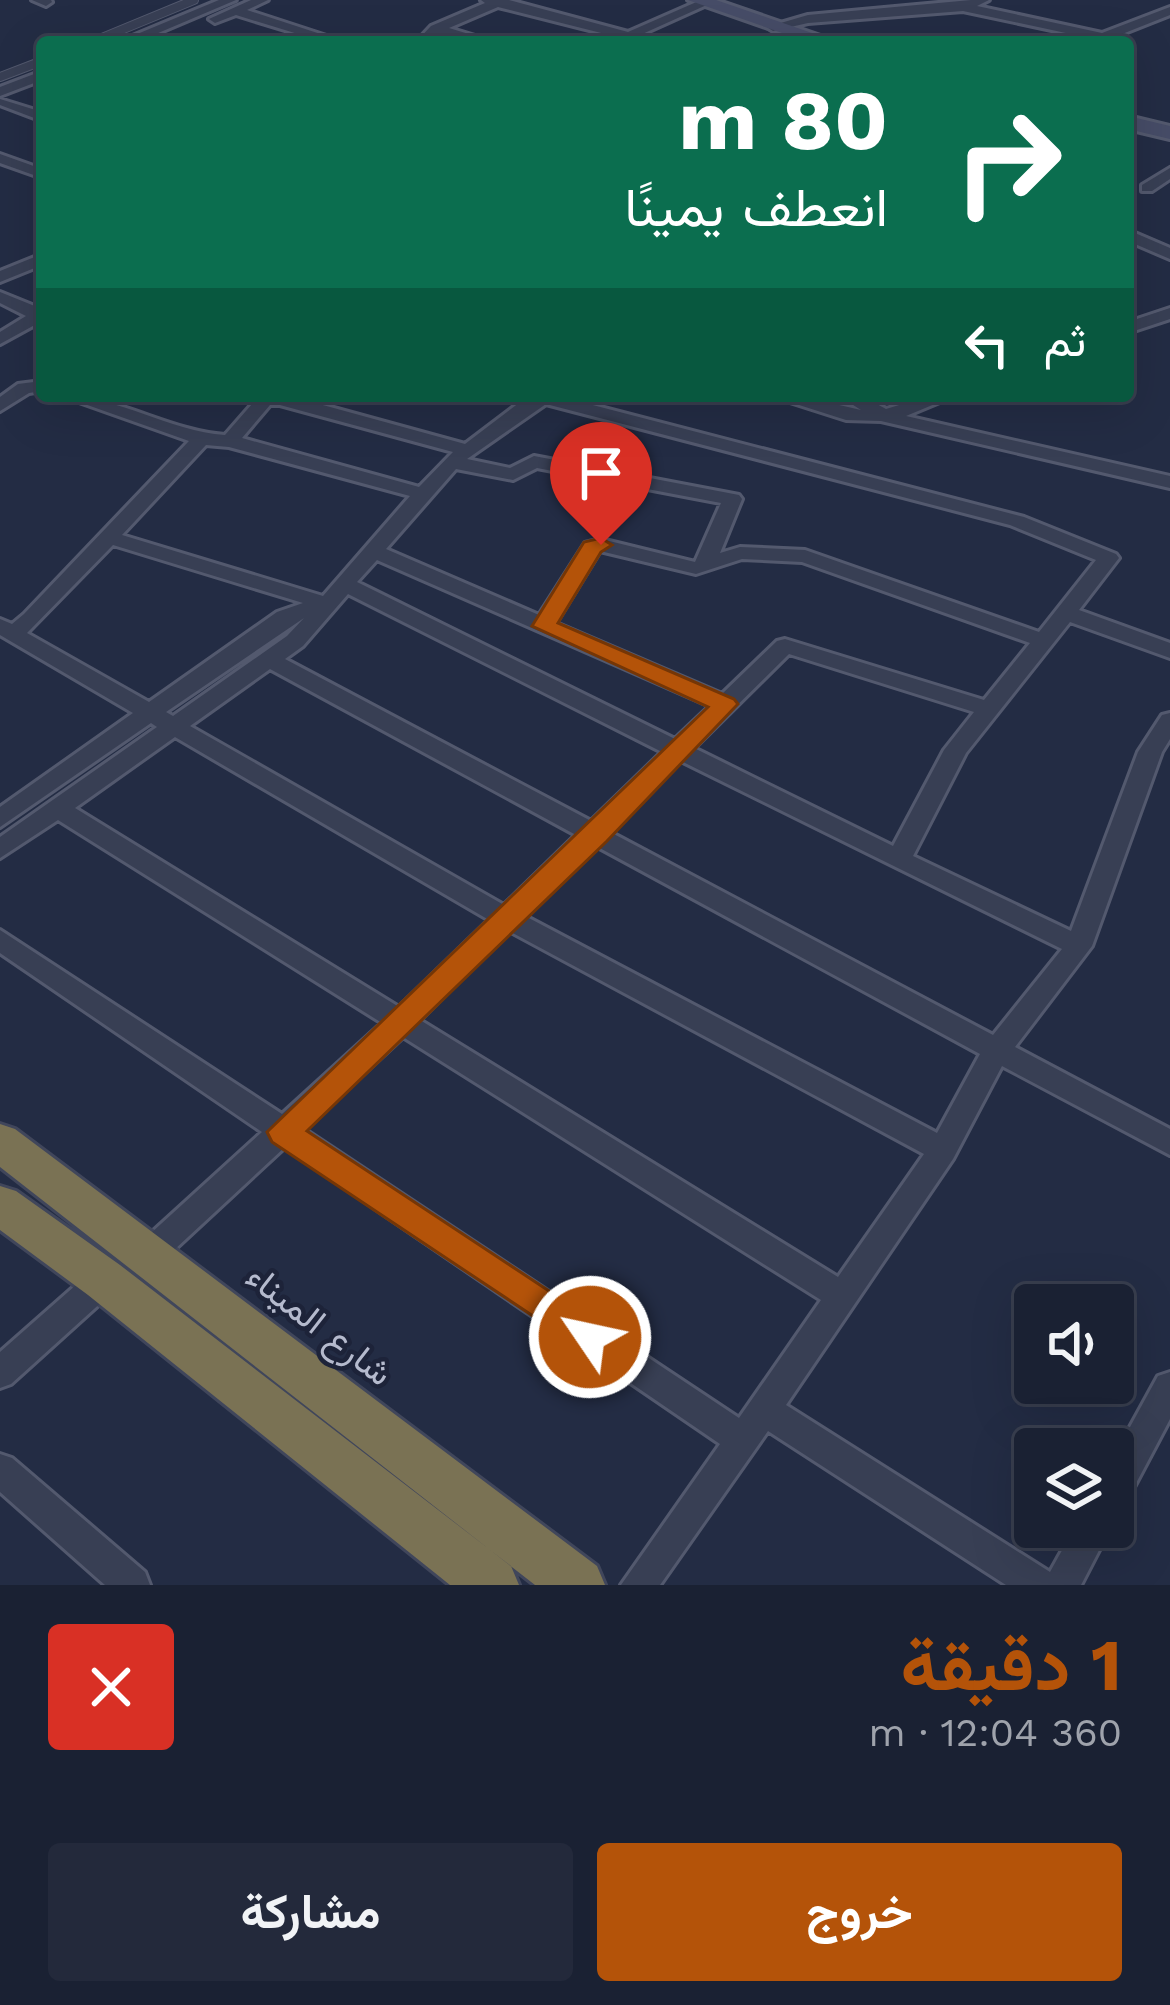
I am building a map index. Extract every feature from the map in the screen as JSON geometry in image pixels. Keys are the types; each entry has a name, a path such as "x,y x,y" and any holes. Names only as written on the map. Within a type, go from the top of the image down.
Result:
{"highway":[{"name":"شارع الميناء","path":"0,1142 578,1585"},
{"path":"0,1205 104,1280 493,1585"}],"street":[{"path":"143,36 262,0"},
{"path":"808,19 851,0"},
{"path":"773,27 808,19 962,7 983,0"},
{"path":"1140,0 1170,11"},
{"path":"428,36 495,1 633,36"},
{"path":"648,36 701,1 806,36"},
{"path":"169,36 233,5 321,36"},
{"path":"962,7 1081,36"},
{"path":"1107,36 1170,11"},
{"path":"436,29 464,36"},
{"path":"2,100 36,79"},
{"path":"2,100 36,90"},
{"path":"2,100 36,114"},
{"path":"1134,124 1170,133"},
{"path":"0,158 36,172"},
{"path":"1147,188 1170,172"},
{"path":"1134,239 1170,254"},
{"path":"5,270 36,261"},
{"path":"0,297 36,313"},
{"path":"1134,324 1170,313"},
{"path":"0,339 36,318"},
{"path":"0,405 36,383"},
{"path":"89,402 201,439 230,441 420,493"},
{"path":"230,441 263,402"},
{"path":"292,402 513,474 534,462 732,499 704,566"},
{"path":"0,849 270,660 317,621 324,603 420,493 459,456 534,402"},
{"path":"560,402 1017,521 1109,558 956,750 898,861"},
{"path":"801,402 1170,482"},
{"path":"859,402 890,418 930,402"},
{"path":"6,629 32,619 201,439"},
{"path":"107,537 324,603"},
{"path":"544,626 592,547 601,545 696,568 740,553 805,556 1044,640"},
{"path":"371,550 725,704"},
{"path":"342,583 683,749 898,861 1079,946"},
{"path":"0,819 285,617 324,603"},
{"path":"1066,613 1170,651"},
{"path":"6,629 508,919 943,1150"},
{"path":"150,1253 598,834 785,646 989,709"},
{"path":"270,660 1170,1143"},
{"path":"639,1585 766,1411 943,1150 998,1048 1079,946 1150,752 1170,720"},
{"path":"59,809 843,1297"},
{"path":"0,940 742,1440"},
{"path":"0,1373 104,1280"},
{"path":"1134,1453 1170,1387"},
{"path":"766,1411 1038,1585"},
{"path":"0,1470 131,1585"},
{"path":"1062,1585 1082,1548"}],"lane":[{"path":"107,36 194,0"},
{"path":"0,77 36,63"}],"route":[{"path":"590,1337 284,1132 598,834 725,704 544,626 592,547 601,545"}]}
